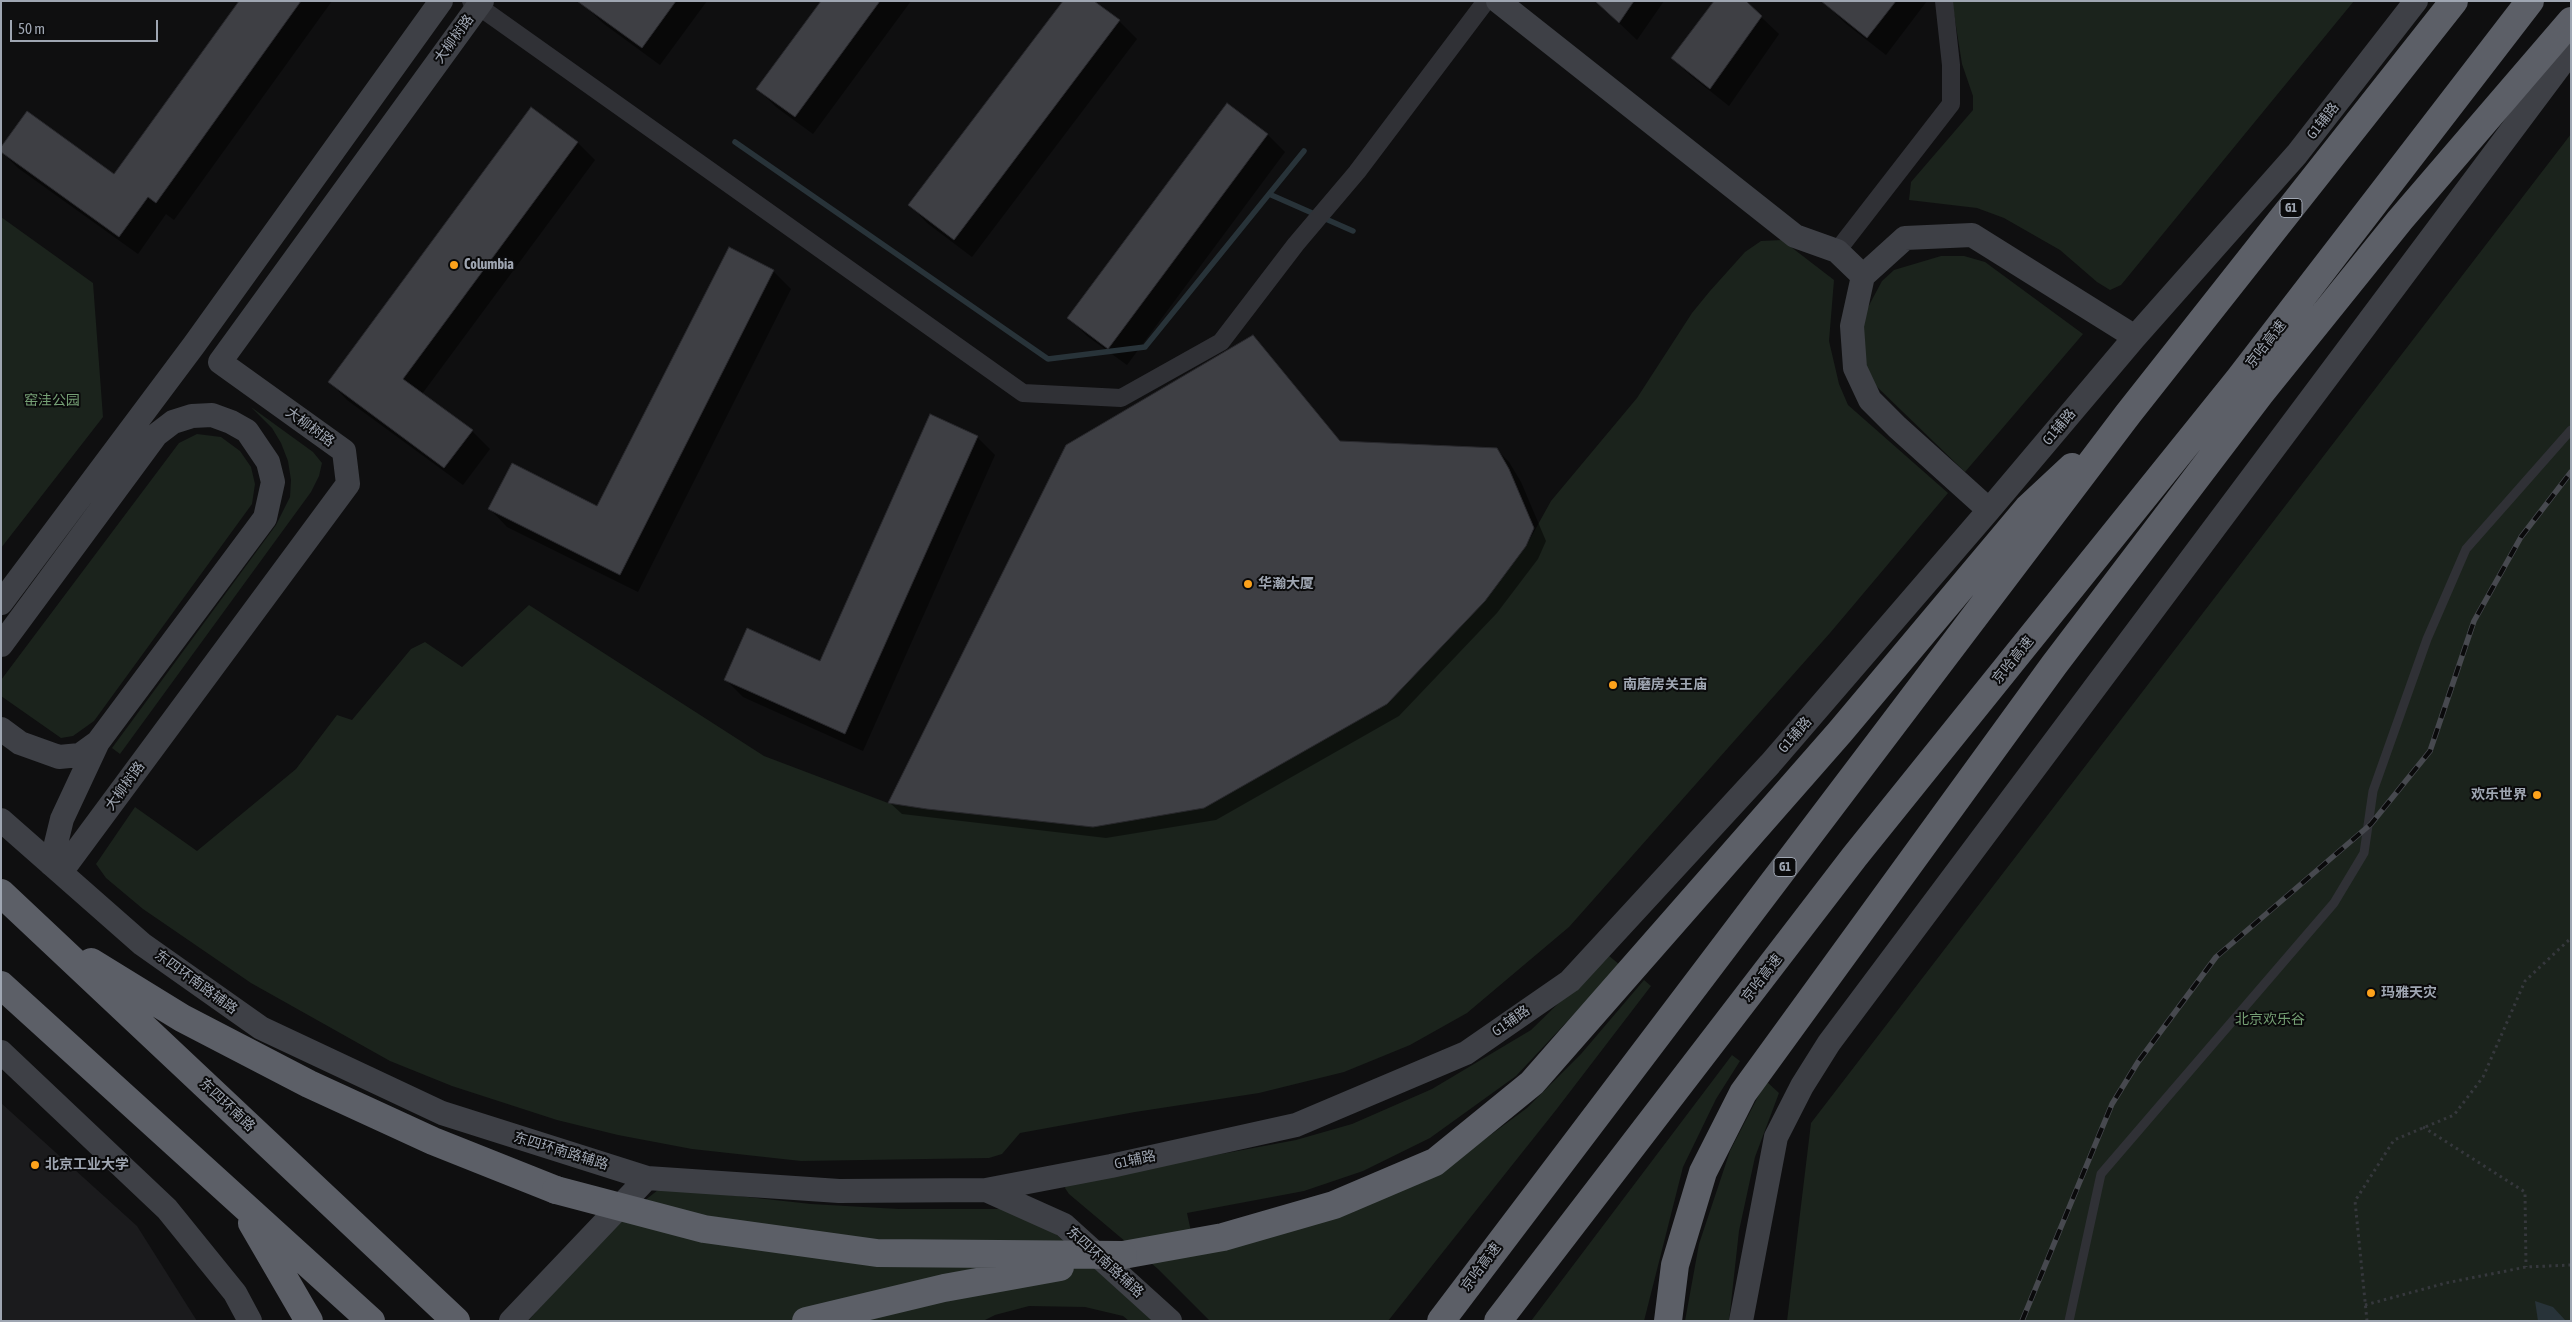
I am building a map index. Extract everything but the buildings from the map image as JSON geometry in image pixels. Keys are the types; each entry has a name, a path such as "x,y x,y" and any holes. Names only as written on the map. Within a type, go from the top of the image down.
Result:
{"highway":[{"name":"京哈高速","path":"1441,1321 2128,414 2454,1"},
{"name":"京哈高速","path":"1498,1321 1855,856 2317,279 2530,1"},
{"path":"1668,1321 1675,1265 1703,1172 1743,1093 2054,665 2260,394 2400,220 2571,21"},
{"path":"2260,394 2317,279 2400,220"},
{"path":"806,1321 944,1288 1223,1237 1334,1205 1435,1162 1532,1083 1840,732 2028,508 2128,414"},
{"name":"东四环南路","path":"1,893 454,1319"},
{"path":"43,932 182,1018 309,1084 432,1141 556,1190 704,1229 877,1253 1123,1255"},
{"path":"1,985 371,1321"},
{"path":"241,1202 309,1321"}],"street":[{"path":"1,603 194,345 441,1"},
{"path":"477,3 1022,393 1121,398 1221,342 1296,244 1342,190 1486,1"},
{"path":"1498,1 1795,236 1837,251 1863,276"},
{"path":"1837,251 1951,104 1950,65 1944,1"},
{"name":"G1辅路","path":"986,1190 1111,1166 1296,1125 1466,1053 1570,981 1770,764 2135,337 2298,154 2416,1"},
{"name":"大柳树路","path":"56,868 348,484 344,451 220,362 477,3"},
{"path":"1741,1321 1776,1137 1802,1086 1829,1043 2571,51"},
{"path":"1989,510 1870,400 1855,368 1852,326 1863,276 1905,238 1972,234 2135,337"},
{"path":"194,345 220,362"},
{"path":"1,645 156,435 173,422 192,416 212,415 231,422 247,431 268,462 273,482 265,518 98,742 62,820 56,868"},
{"path":"1,729 20,743 59,757 80,755 98,742"},
{"name":"东四环南路辅路","path":"1,820 142,944 261,1028 442,1113 647,1178 839,1191 986,1190 1064,1225 1170,1321"},
{"path":"1,1052 167,1209 235,1293 250,1321"},
{"path":"512,1321 647,1178"}],"lane":[{"path":"2069,1321 2101,1174 2334,903 2364,853 2373,791 2427,639 2466,549 2571,430"}],"path":[{"path":"2367,1321 2355,1201 2394,1140 2454,1114 2460,1107 2482,1077 2525,981 2571,938"},
{"path":"2423,1127 2525,1192 2526,1267"},
{"path":"2365,1305 2446,1283 2526,1267 2571,1265"}],"shaded area":[{"name":"北京工业大学","path":"1,1103 137,1226 197,1321 1,1321"},
{"path":"2535,1301 2553,1307 2566,1321 2538,1321"}],"green space":[{"path":"1952,1 2354,1 2121,285 2110,290 2097,282 2060,250 2004,218 1977,208 1909,200 1911,182 1973,110 1973,96 1962,64"},
{"name":"北京欢乐谷","path":"2571,134 2571,1321 1787,1321 1811,1123"},
{"name":"窑洼公园","path":"1,217 93,283 103,417 1,548"},
{"path":"1782,240 1834,280 1829,341 1839,384 1848,405 1948,493 1830,633 1569,927 1467,1013 1410,1045 1344,1072 1259,1093 1135,1112 1020,1133 1002,1154 989,1158 801,1161 692,1149 618,1135 557,1120 452,1086 390,1061 251,983 143,909 106,878 96,864 135,807 197,851 296,769 337,715 352,720 411,649 425,642 462,667 529,605 764,756 888,803 1093,827 1204,808 1387,704 1485,601 1526,546 1551,501 1637,398 1692,313 1710,291 1745,252 1761,241"},
{"path":"1941,256 1964,256 1985,262 2083,334 1965,472 1873,383 1864,359 1862,339 1866,311 1882,281 1894,270"},
{"path":"251,407 313,452 322,463 319,476 311,492 120,754 112,748 276,525 290,497 291,480 288,461 281,443 272,428"},
{"path":"197,434 221,437 240,451 251,467 255,484 252,504 94,721 73,736 61,738 1,696 1,680 179,443"},
{"path":"1608,955 1620,965 1516,1076 1430,1138 1363,1171 1304,1191 1187,1213 1195,1250 1470,1150 1527,1108 1581,1054 1644,980 1651,986 1556,1110 1388,1321 1210,1321 1158,1269 1069,1194 1065,1188 1066,1183 1296,1140 1352,1124 1432,1089 1531,1030"},
{"path":"1732,1055 1740,1061 1716,1099 1683,1167 1644,1321 1531,1321"},
{"path":"1766,1081 1779,1093 1755,1157 1739,1231 1729,1321 1685,1321 1699,1244 1730,1151"},
{"path":"658,1190 693,1191 811,1204 899,1209 1009,1209 1041,1221 1154,1321 1129,1321 1123,1316 1085,1307 1029,1306 995,1315 983,1321 528,1321 616,1223"}],"waterway":[{"path":"735,142 1048,359 1145,347 1304,151"},
{"path":"1269,194 1353,231"}],"railway":[{"path":"2022,1321 2112,1104 2138,1062 2216,957 2371,824 2430,751 2474,621 2521,537 2571,472"}],"place":[{"name":"Columbia","path":"454,265"},
{"name":"华瀚大厦","path":"1248,584"},
{"name":"南磨房关王庙","path":"1613,685"},
{"name":"欢乐世界","path":"2537,795"},
{"name":"玛雅天灾","path":"2371,993"},
{"name":"北京工业大学","path":"35,1165"}]}
